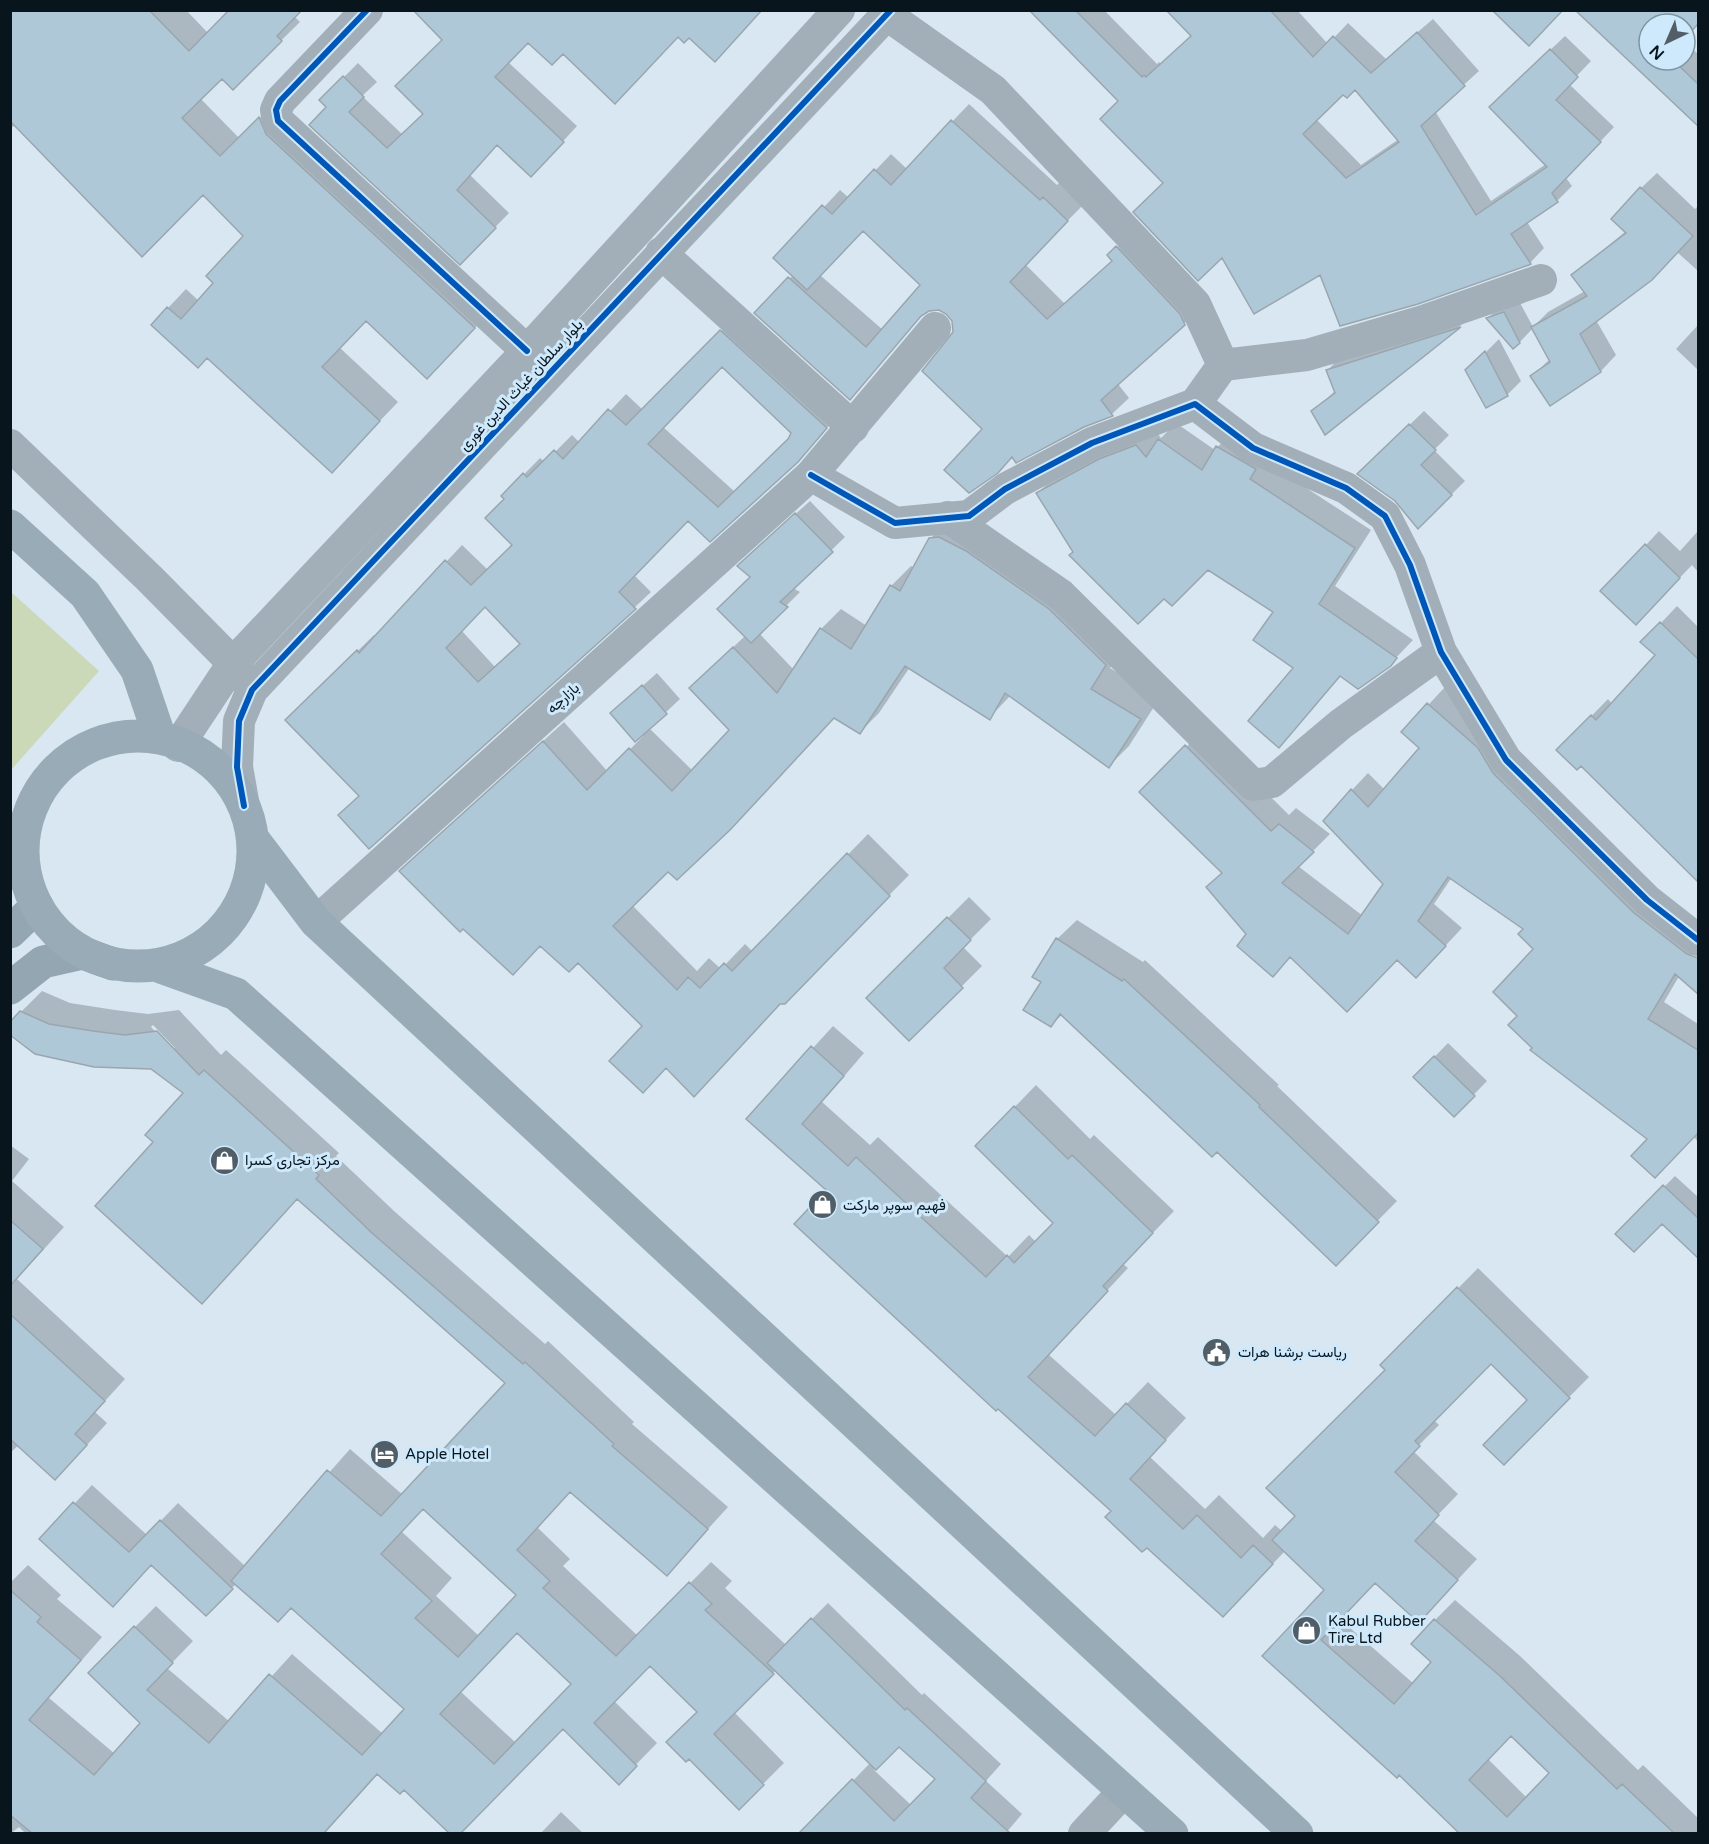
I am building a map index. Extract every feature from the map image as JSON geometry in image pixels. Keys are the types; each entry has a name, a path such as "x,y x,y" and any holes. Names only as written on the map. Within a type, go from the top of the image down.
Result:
{"highway":[{"path":"10,526 85,594 137,670 169,742"},
{"path":"122,736 169,742 207,758 229,780 244,806 253,839 251,874 239,907 218,935 189,955 155,965 113,964 82,952 56,932 37,906 18,872 23,837 33,801 55,770 86,747 122,736"},
{"path":"253,839 316,922 1297,1833"},
{"path":"155,965 236,994 1172,1833"}],"main road":[{"path":"10,932 37,906"},
{"path":"13,981 43,963 83,953 113,964"}],"street":[{"path":"367,10 280,101 276,110 278,121 526,351"},
{"path":"169,742 233,663 526,351 839,10"},
{"path":"889,13 993,90 1196,304 1223,365"},
{"name":"بلوار سلطان غیاث الدین غوری","path":"244,806 237,767 239,721 252,690 889,13"},
{"path":"661,253 853,427"},
{"path":"811,475 895,523 969,516 1005,489 1092,443 1195,404 1223,365 1307,355 1423,321 1541,280"},
{"name":"بازارچه","path":"316,922 811,475 935,328"},
{"path":"1195,404 1253,448 1346,488 1385,516 1410,565 1441,652 1506,760 1647,900 1698,940"},
{"path":"10,445 233,663 252,690"},
{"path":"948,517 1061,596 1253,785 1272,782 1341,724 1441,652"},
{"path":"1084,1833 1124,1791"}],"green space":[{"path":"11,592 99,671 11,770"}],"building":[{"path":"10,10 149,10 189,51 229,10 302,10 277,36 282,41 233,90 222,79 182,118 220,156 259,117 266,134 475,328 427,379 366,321 322,367 380,421 332,473 207,358 198,368 151,325 167,307 181,319 213,283 206,276 243,236 203,195 142,257 10,121"},
{"path":"413,10 762,10 715,62 689,38 684,43 678,37 615,104 563,54 552,65 528,43 495,77 564,142 531,177 497,145 457,190 496,228 460,265 309,125 326,107 319,100 343,76 364,97 349,112 387,148 423,114 395,86 442,40"},
{"path":"1029,10 1075,10 1142,77 1144,75 1146,77 1191,36 1166,10 1270,10 1313,57 1333,36 1371,73 1417,32 1465,86 1421,126 1476,215 1547,167 1489,107 1550,49 1578,77 1556,100 1601,142 1552,193 1558,202 1511,234 1531,264 1418,304 1340,326 1320,275 1254,314 1222,258 1198,281 1133,212 1163,183 1100,119 1118,101","holes":["1355,90 1399,142 1346,178 1303,134 1343,95 1347,98"]},
{"path":"1492,10 1563,10 1529,46"},
{"path":"1575,10 1698,10 1697,25 1697,12 1637,12 1637,68"},
{"path":"1641,72 1686,72 1698,84 1698,126"},
{"path":"951,120 1040,200 1043,197 1068,221 1010,282 1047,319 1112,261 1107,255 1116,246 1180,314 1185,325 1101,400 1113,416 1084,427 1016,463 1012,457 998,473 969,493 944,470 982,429 922,371 953,332 952,321 946,314 939,310 929,311 921,316 850,400 754,313 788,277 866,347 920,285 863,231 807,290 773,258 822,205 832,214 874,169 891,185"},
{"path":"1640,187 1693,236 1652,280 1580,334 1601,372 1550,406 1530,376 1550,362 1531,327 1587,296 1571,275 1626,233 1611,219"},
{"path":"1504,312 1520,343 1513,349 1486,318"},
{"path":"1461,327 1325,435 1311,411 1335,393 1326,370"},
{"path":"720,330 827,428 798,462 710,542 688,521 619,592 636,609 369,849 338,815 359,796 285,720 357,650 359,653 445,560 471,585 512,545 485,518 504,499 501,496 523,473 527,477 554,450 563,459 608,409 626,425","holes":["722,367 791,433 788,439 718,507 648,444","485,607 520,644 478,682 446,648"]},
{"path":"1485,351 1508,396 1486,408 1465,370"},
{"path":"1409,424 1436,450 1421,465 1452,495 1418,529 1395,501 1357,474"},
{"path":"1158,439 1202,470 1216,446 1256,469 1250,479 1355,548 1319,604 1397,658 1391,666 1358,689 1340,676 1279,748 1248,721 1293,668 1253,640 1273,612 1208,570 1172,606 1164,599 1138,624 1069,555 1073,552 1036,493 1099,459 1136,445 1146,457"},
{"path":"795,513 833,552 780,602 788,607 751,643 717,609 750,577 737,566"},
{"path":"939,537 966,551 1049,609 1106,665 1091,689 1141,719 1109,768 1005,693 990,720 905,666 860,734 834,718 730,830 677,880 668,872 613,926 677,990 688,977 700,988 724,963 732,971 847,853 890,896 785,1004 780,1004 694,1097 666,1068 643,1093 609,1061 642,1026 578,963 569,972 540,946 513,975 463,929 460,932 399,871 543,741 587,790 629,748 672,791 729,730 689,688 733,647 777,693 820,628 851,649 890,585 900,591 929,538"},
{"path":"1645,544 1680,578 1636,625 1600,591"},
{"path":"1660,622 1698,659 1698,882 1581,766 1577,770 1556,750 1591,715 1596,720 1655,655 1640,642"},
{"path":"642,685 667,714 635,742 610,713"},
{"path":"1427,703 1478,748 1493,773 1634,913 1687,954 1698,958 1698,994 1675,974 1648,1019 1698,1050 1698,1133 1655,1178 1631,1156 1647,1139 1530,1050 1532,1048 1508,1025 1517,1016 1493,992 1533,949 1518,934 1523,929 1448,877 1418,921 1446,946 1416,978 1397,960 1347,1012 1290,957 1273,977 1237,946 1246,934 1206,887 1222,873 1139,792 1185,745 1271,831 1279,824 1314,852 1282,883 1348,934 1383,884 1323,821 1351,789 1368,807 1419,748 1401,732"},
{"path":"947,917 971,940 944,968 963,988 909,1041 866,998"},
{"path":"1056,938 1122,981 1124,979 1260,1105 1259,1107 1379,1222 1336,1266 1217,1152 1212,1157 1060,1014 1051,1027 1023,1010 1041,982 1032,977"},
{"path":"20,1011 49,1024 93,1031 125,1035 157,1031 199,1075 204,1070 319,1175 316,1179 372,1233 523,1364 525,1362 614,1444 612,1446 708,1529 667,1576 570,1492 517,1550 550,1581 543,1588 616,1656 689,1582 712,1604 705,1610 774,1674 714,1734 764,1785 739,1810 689,1759 686,1762 666,1742 697,1712 650,1666 594,1723 637,1766 619,1785 563,1729 461,1833 449,1833 404,1790 400,1794 377,1774 324,1833 32,1833 10,1815 10,1590 41,1617 37,1622 81,1660 29,1720 94,1775 140,1723 88,1673 134,1626 173,1663 147,1690 209,1743 269,1674 362,1755 404,1709 291,1608 278,1622 231,1581 327,1470 381,1516 505,1383 297,1199 202,1304 95,1206 153,1142 145,1135 183,1093 151,1069 94,1067 35,1054 10,1035 10,1022","holes":["423,1509 516,1595 458,1657 415,1618 432,1601 381,1554","517,1633 571,1684 494,1764 440,1714"]},
{"path":"811,1046 844,1076 802,1124 848,1166 856,1157 986,1277 1007,1255 1014,1263 1053,1223 975,1146 1014,1106 1068,1159 1072,1155 1153,1233 1103,1286 1108,1291 1028,1377 1095,1436 1126,1403 1166,1440 1130,1479 1183,1529 1197,1515 1241,1558 1253,1545 1273,1564 1223,1617 1147,1548 1142,1552 1105,1517 1111,1511 998,1409 996,1411 794,1224 826,1190 746,1119"},
{"path":"1434,1056 1475,1096 1454,1117 1413,1077"},
{"path":"1663,1185 1698,1218 1698,1258 1662,1224 1634,1252 1615,1234"},
{"path":"10,1220 43,1249 10,1286"},
{"path":"1457,1287 1570,1398 1504,1465 1483,1445 1527,1400 1491,1364 1415,1441 1420,1446 1395,1472 1439,1515 1415,1541 1458,1580 1419,1623 1375,1583 1321,1640 1394,1704 1431,1662 1411,1644 1434,1619 1500,1676 1617,1789 1622,1784 1674,1833 1459,1833 1399,1775 1397,1778 1262,1656 1324,1590 1272,1540 1295,1516 1266,1488 1385,1370 1380,1365","holes":["1511,1736 1549,1773 1507,1817 1469,1780"]},
{"path":"10,1314 105,1401 75,1434 87,1445 55,1480 10,1439"},
{"path":"73,1502 129,1552 160,1520 233,1589 206,1616 151,1565 113,1607 39,1539"},
{"path":"811,1618 905,1710 907,1708 986,1781 971,1798 1010,1833 799,1833 852,1779 894,1821 935,1779 899,1747 876,1770 767,1663"}],"cycle path":[{"path":"367,10 280,101 276,110 278,121 527,351"},
{"path":"244,806 237,767 239,721 252,690 891,10"},
{"path":"811,475 895,523 969,516 1005,489 1092,443 1195,404 1253,448 1346,488 1385,516 1410,565 1441,652 1506,760 1647,900 1698,940"}],"place":[{"name":"مرکز تجاری کسرا","path":"224,1160"},
{"name":"فهیم سوپر مارکت","path":"822,1205"},
{"name":"ریاست برشنا هرات","path":"1217,1352"},
{"name":"Apple Hotel","path":"384,1454"},
{"name":"Kabul Rubber Tire Ltd","path":"1307,1630"}]}
